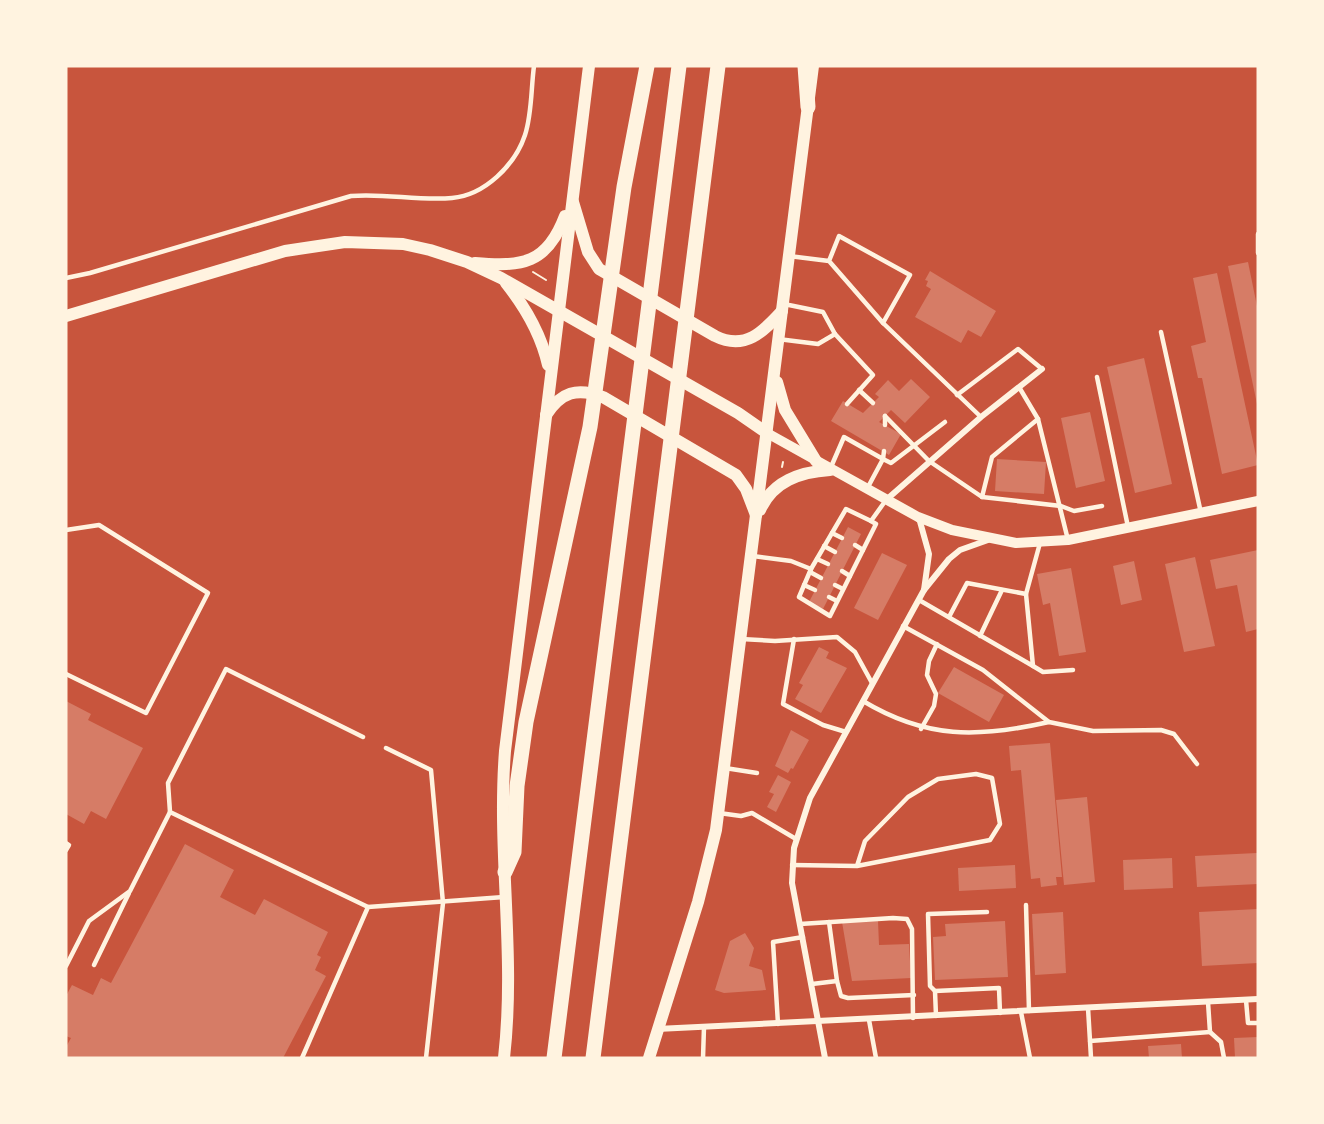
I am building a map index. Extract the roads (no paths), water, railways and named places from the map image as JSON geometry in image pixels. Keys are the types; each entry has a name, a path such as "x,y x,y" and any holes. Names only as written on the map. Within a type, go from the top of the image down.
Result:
{"highway":[{"path":"505,872 514,852 516,786 526,722 590,427 624,187 647,66"},
{"path":"554,1058 679,66"},
{"path":"593,1058 718,66"},
{"path":"805,66 808,106"}],"main road":[{"path":"504,1058 510,985 502,800 505,751 557,309 589,66"},
{"path":"649,1058 705,879 719,813 813,66"},
{"path":"467,262 506,265 536,257 556,236 572,198"},
{"path":"572,198 588,252 599,269 715,336 730,342 747,340 760,334 783,307"},
{"path":"66,316 285,251 345,242 403,244 467,262 501,278 738,413 767,433"},
{"path":"501,278 521,302 537,331 550,376"},
{"path":"775,366 782,404 816,461"},
{"path":"545,416 562,396 580,391 603,397 730,471 741,480 757,517"},
{"path":"757,517 770,492 784,482 805,473 830,470"}],"street":[{"path":"886,500 981,417 1042,369"},
{"path":"767,433 918,517 989,540 1040,543 1068,540 1258,501"},
{"path":"918,517 929,554 924,590"},
{"path":"825,1058 792,884 796,839 810,798 924,590 949,559 960,550 989,540"},
{"path":"657,1029 820,1023 1258,999"}],"lane":[{"path":"66,278 90,273 351,196 377,193 454,198 478,190 497,177 514,158 525,134 534,66"},
{"path":"1258,234 1258,253"},
{"path":"829,261 839,236 910,275 883,323"},
{"path":"789,256 829,261 883,323 981,417"},
{"path":"783,307 823,312 835,334 873,375 847,404"},
{"path":"1161,332 1202,513"},
{"path":"778,339 818,344 835,334"},
{"path":"957,396 1018,349 1042,369"},
{"path":"1096,377 1129,529"},
{"path":"1019,387 1038,419 1068,540"},
{"path":"859,390 873,403"},
{"path":"885,425 885,416 929,461 982,497 1061,506 1074,511 1102,506"},
{"path":"982,497 992,457 1038,419"},
{"path":"844,437 891,463 945,422"},
{"path":"830,470 844,437 844,429"},
{"path":"867,490 884,459 884,451"},
{"path":"871,521 886,500"},
{"path":"846,509 876,524 830,616 799,597 810,571 832,532 846,509"},
{"path":"66,530 99,525 208,593 146,713 66,674"},
{"path":"832,532 842,538"},
{"path":"1033,666 1026,594 1040,543"},
{"path":"855,545 863,550"},
{"path":"824,546 835,552"},
{"path":"752,556 791,561 821,578"},
{"path":"817,559 828,564"},
{"path":"848,559 856,563"},
{"path":"842,571 850,576"},
{"path":"949,617 967,583 1026,594"},
{"path":"804,585 815,591"},
{"path":"835,585 843,589"},
{"path":"980,636 1002,590"},
{"path":"829,597 837,601"},
{"path":"919,600 1043,672 1073,670"},
{"path":"903,626 983,670 1049,722"},
{"path":"741,639 775,642 837,637 855,652 872,683"},
{"path":"794,639 783,704 823,725 846,732"},
{"path":"921,729 934,706 936,694 927,675 929,661 937,644"},
{"path":"94,965 170,812 168,783 226,669 363,736"},
{"path":"863,701 886,715 921,729 958,733 1013,730 1049,722 1093,731 1161,730 1174,734 1197,764"},
{"path":"386,748 431,770 443,903 426,1058"},
{"path":"725,768 757,773"},
{"path":"792,865 857,866 990,840 1000,824 992,778 976,774 938,779 908,797 865,841 857,866"},
{"path":"170,812 368,907 443,903 507,896"},
{"path":"719,813 741,816 752,813 796,839"},
{"path":"66,843 69,845 66,850"},
{"path":"66,966 89,921 130,891"},
{"path":"1026,905 1029,1011"},
{"path":"302,1058 368,907"},
{"path":"936,1016 935,991 930,986 928,914 987,912"},
{"path":"800,924 893,918 907,920 912,929 913,1017"},
{"path":"829,922 841,996 848,998 914,994"},
{"path":"778,1024 773,942 803,937"},
{"path":"812,984 837,981"},
{"path":"935,991 999,988 1000,1013"},
{"path":"1246,1000 1248,1023 1258,1023"},
{"path":"1208,1002 1210,1032 1221,1042 1224,1058"},
{"path":"1088,1008 1091,1058"},
{"path":"1021,1012 1030,1058"},
{"path":"869,1020 876,1058"},
{"path":"703,1058 704,1027"},
{"path":"1090,1041 1210,1032"}]}
